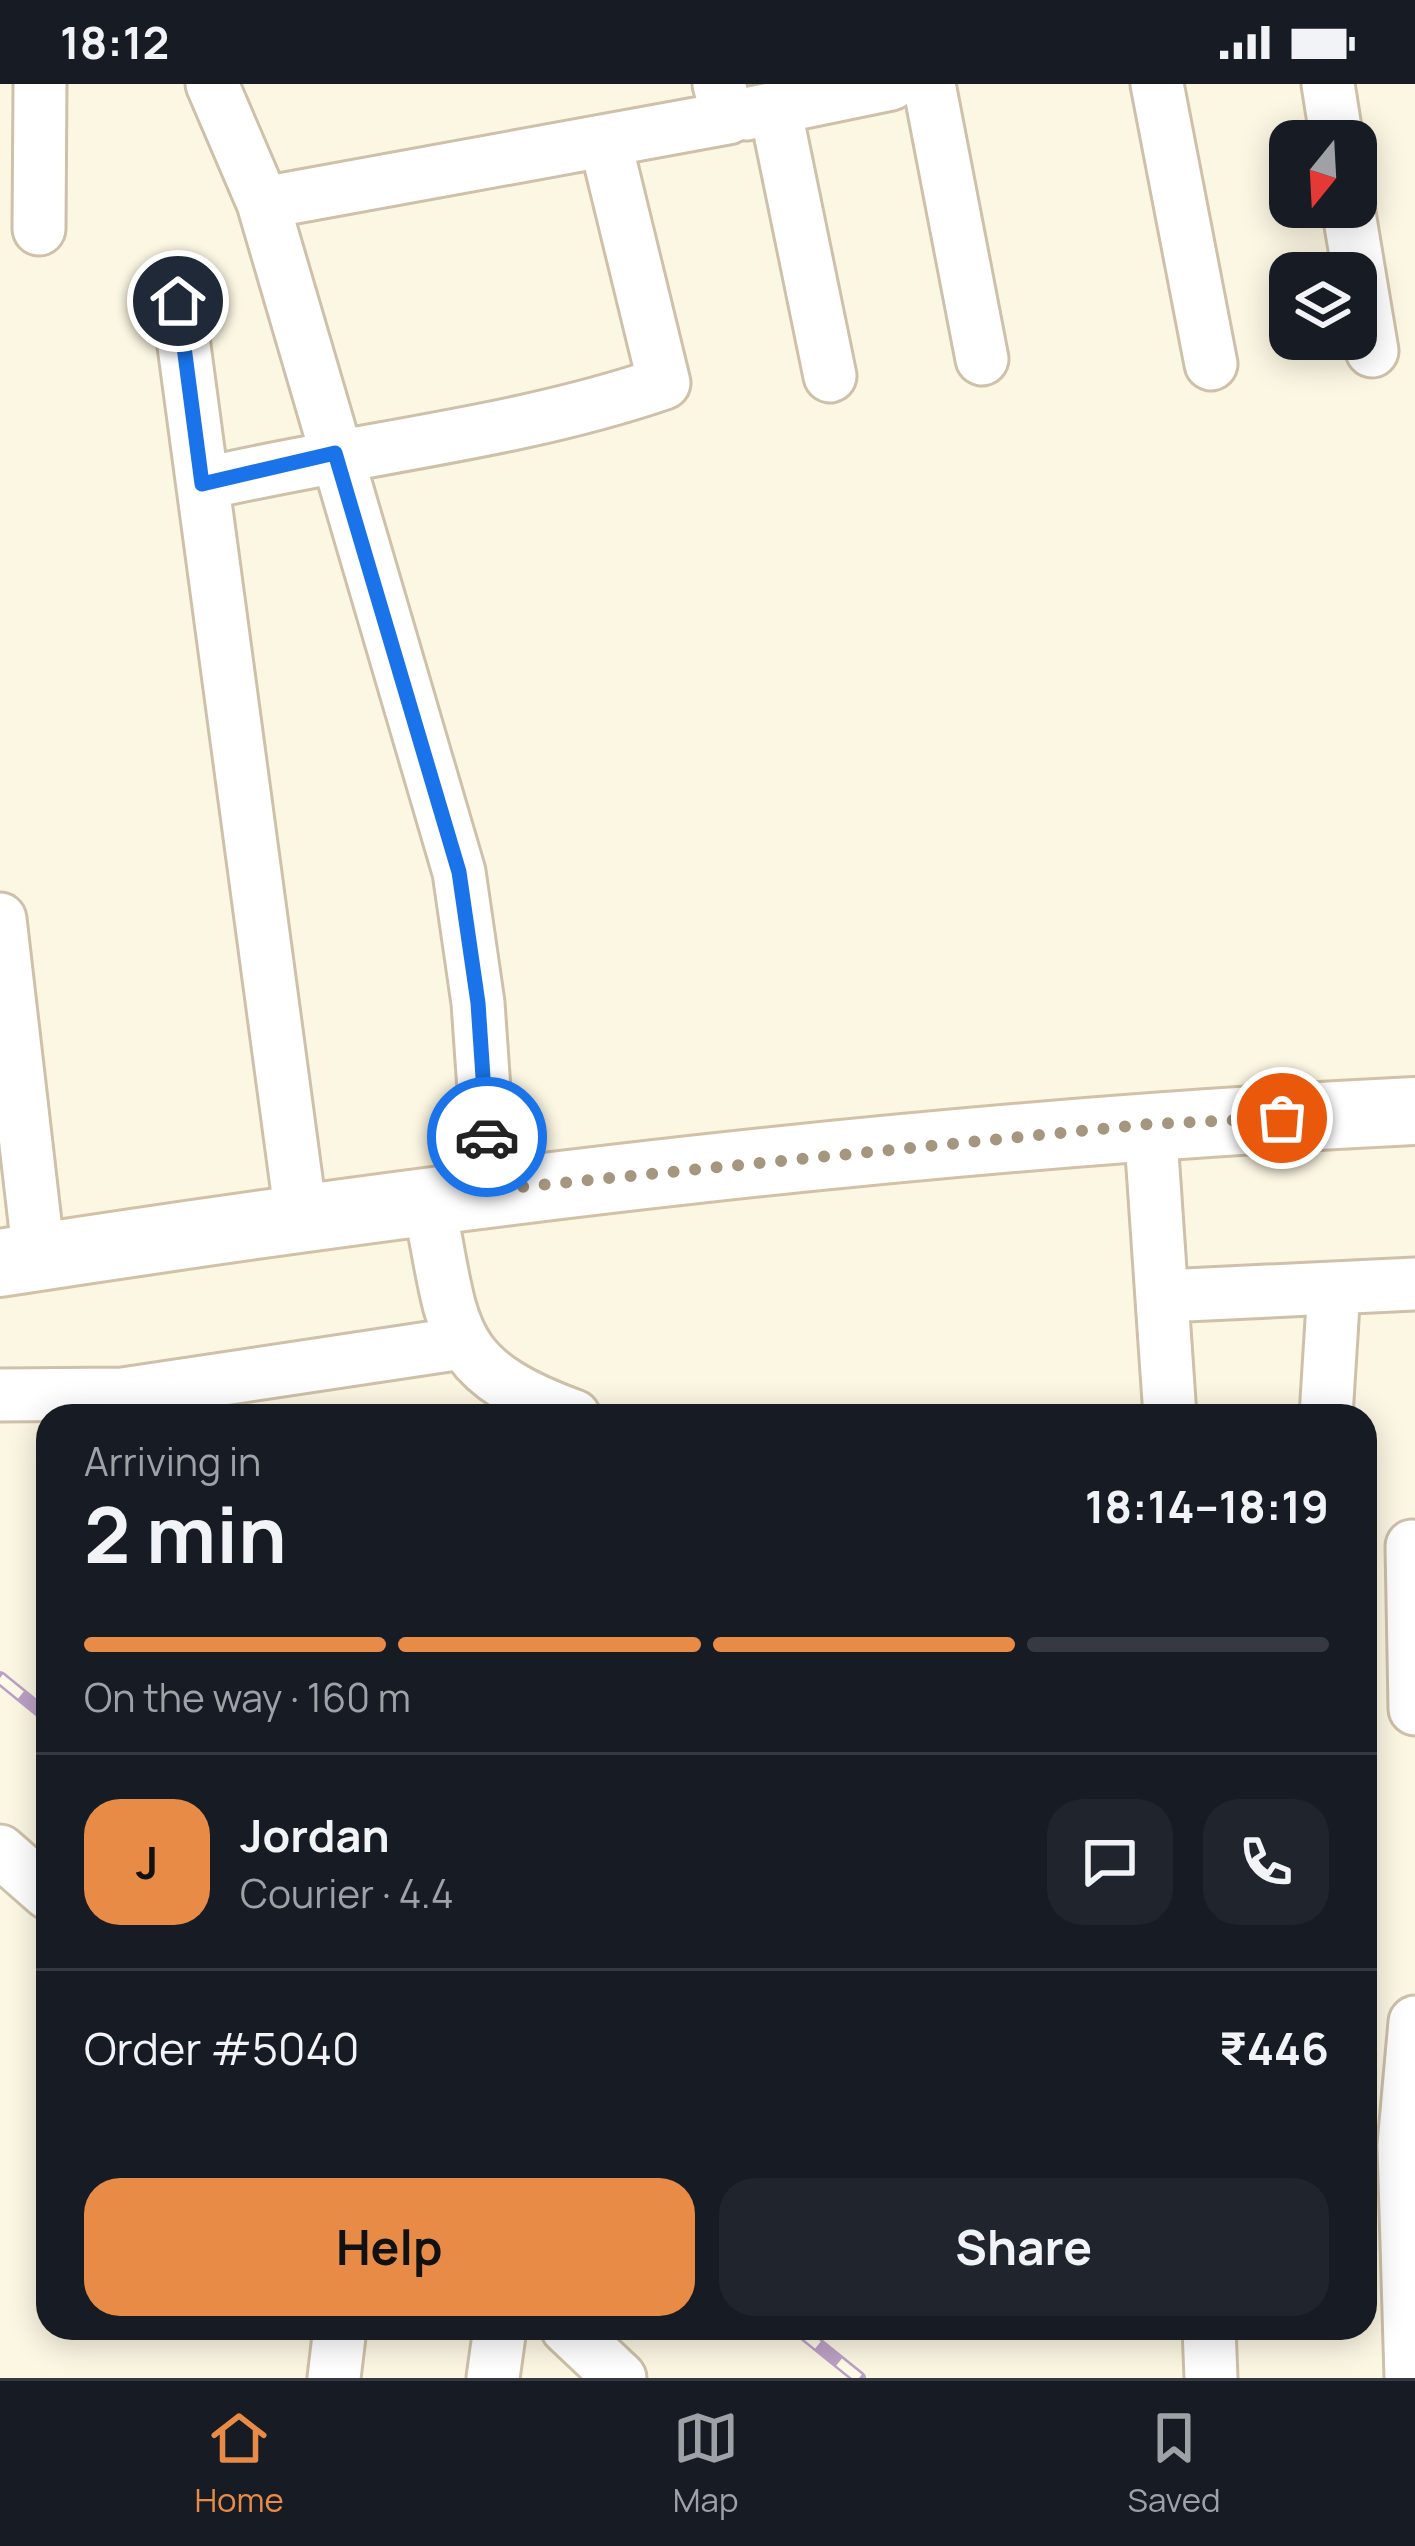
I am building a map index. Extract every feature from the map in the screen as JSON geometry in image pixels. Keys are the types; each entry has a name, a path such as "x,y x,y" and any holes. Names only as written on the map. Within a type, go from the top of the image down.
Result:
{"street":[{"path":"39,229 40,84"},
{"path":"212,84 262,203 459,872 478,1003 459,1195 462,1343 476,1366 538,1404"},
{"path":"262,203 605,141 740,104 891,84"},
{"path":"929,84 982,359"},
{"path":"1157,84 1211,364"},
{"path":"1328,84 1334,120"},
{"path":"740,104 830,376"},
{"path":"202,484 335,453 575,414 664,383 605,141"},
{"path":"178,301 301,1216"},
{"path":"0,920 19,1260 459,1195 1150,1124 1415,1111"},
{"path":"1150,1124 1170,1404"},
{"path":"1165,1296 1415,1284"},
{"path":"1327,1404 1334,1288"},
{"path":"0,1395 123,1394 462,1343"},
{"path":"1397,1547 1415,1709"},
{"path":"0,1852 36,1883"},
{"path":"1401,2054 1411,2378"},
{"path":"334,2378 339,2340"},
{"path":"493,2378 498,2340"},
{"path":"580,2340 620,2378"},
{"path":"1209,2340 1211,2378"}],"railway":[{"path":"0,1678 36,1707"},
{"path":"812,2340 859,2378"}],"way so far":[{"path":"487,1137 490,1190 1150,1124 1282,1118"}],"route":[{"path":"178,301 202,484 335,453 459,872 478,1003 487,1137"}]}
